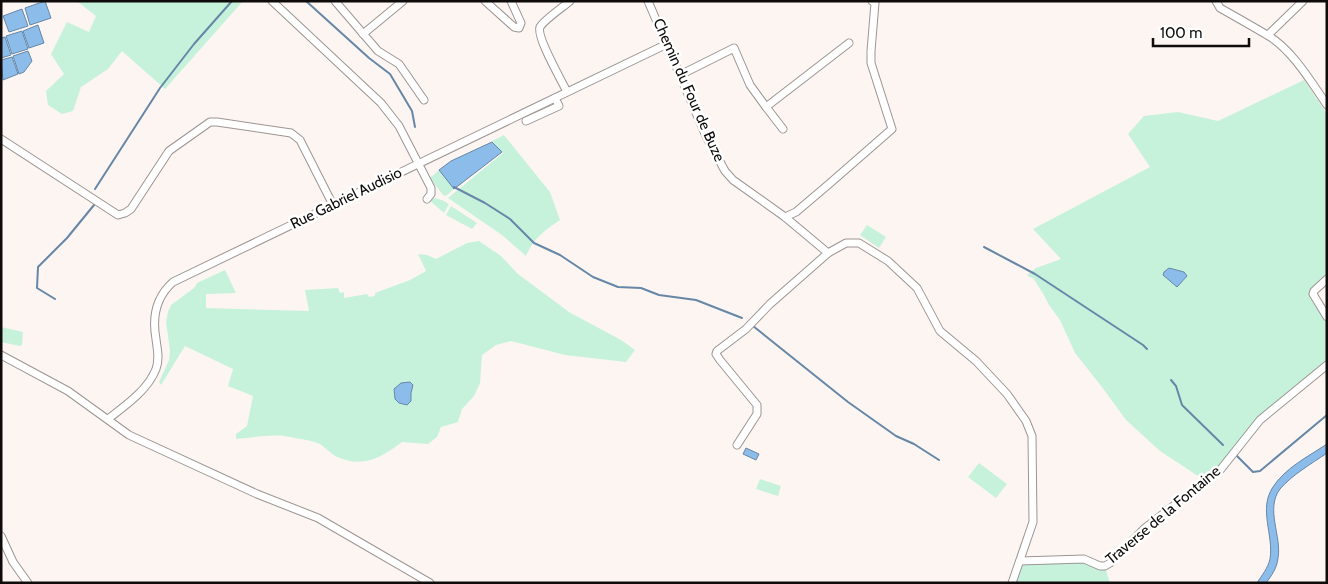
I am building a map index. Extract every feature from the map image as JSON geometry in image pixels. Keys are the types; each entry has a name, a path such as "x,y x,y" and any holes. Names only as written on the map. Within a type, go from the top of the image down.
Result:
{"street":[{"path":"272,1 381,103 398,126 431,188 431,194 427,198"},
{"path":"335,1 378,51 399,64 424,100"},
{"path":"363,34 403,1"},
{"path":"485,1 514,27 519,28 521,23 511,1"},
{"path":"567,92 540,36 540,28 570,1"},
{"name":"Chemin du Four de Buze","path":"648,1 706,136 725,171 733,180 785,217 828,253"},
{"path":"1216,1 1220,8 1268,35 1280,45 1306,74 1327,105"},
{"path":"1268,35 1303,1"},
{"path":"785,217 802,206 892,129 871,63 875,2"},
{"path":"766,107 848,43"},
{"name":"Rue Gabriel Audisio","path":"108,420 142,389 156,368 158,353 155,338 155,315 159,299 167,287 180,278 667,44"},
{"path":"680,74 734,48 750,85 783,129"},
{"path":"526,121 559,106 555,98"},
{"path":"1,139 118,215 131,209 169,151 210,122 291,133 296,136 305,149 333,205"},
{"path":"737,445 758,409 758,405 716,354 746,330 770,304 828,253 846,243 859,243 888,261 917,288 944,336 976,361 1007,394 1026,421 1032,436 1031,490 1034,512 1033,522 1012,583"},
{"path":"1327,279 1314,291 1314,294 1327,317"},
{"path":"1,355 68,391 129,435 257,494 318,518 430,583"},
{"name":"Traverse de la Fontaine","path":"1020,561 1084,559 1100,566 1105,566 1145,528 1221,469 1260,420 1327,365"},
{"path":"1,536 13,562 28,583"}],"green space":[{"path":"61,1 243,1 165,89 122,51 108,69 81,87 73,111 62,114 48,105 46,91 64,74 51,54 67,22 89,32 96,16 78,2"},
{"path":"1304,80 1327,114 1327,278 1311,295 1327,321 1327,362 1259,420 1222,466 1204,480 1160,451 1126,420 1075,353 1060,320 1033,278 1027,275 1036,268 1061,259 1033,229 1150,167 1128,134 1144,116 1178,112 1218,121"},
{"path":"504,135 550,192 560,220 540,235 532,244 526,256 502,235 448,198 503,153 492,141"},
{"path":"439,170 454,189 446,196 443,195 430,178"},
{"path":"434,198 449,204 444,213 429,200"},
{"path":"451,206 477,223 472,229 446,215"},
{"path":"867,225 886,237 879,248 860,235"},
{"path":"479,241 501,256 518,274 569,312 621,340 635,350 626,362 565,355 511,341 496,345 482,355 480,383 474,396 462,409 458,422 441,427 437,437 428,444 402,442 379,457 363,462 345,460 335,456 320,444 290,437 269,436 236,439 236,434 247,426 253,396 228,386 233,369 185,346 161,385 159,382 169,360 170,350 166,322 171,305 194,288 197,283 225,270 236,293 206,294 206,308 309,311 305,290 338,288 340,293 344,292 344,298 367,294 369,297 375,296 375,293 410,280 426,271 418,254 436,259 467,243"},
{"path":"1,327 23,332 22,345 1,342"},
{"path":"979,463 1007,484 996,498 968,477"},
{"path":"760,479 781,486 778,496 756,489"},
{"path":"1084,561 1092,564 1094,567 1106,570 1110,583 1014,583 1021,565 1026,563"}],"water":[{"path":"45,1 51,18 30,25 25,8"},
{"path":"22,9 28,26 9,32 3,16"},
{"path":"38,25 44,43 29,48 23,31"},
{"path":"22,31 28,49 12,54 6,36"},
{"path":"5,37 11,55 1,58 1,38"},
{"path":"28,51 32,61 24,72 19,74 13,56"},
{"path":"12,57 18,74 3,80 1,60"},
{"path":"492,142 502,152 454,189 439,170 451,161"},
{"path":"1169,268 1184,272 1187,276 1177,287 1163,275"},
{"path":"410,382 413,385 411,401 407,405 399,403 395,399 394,389 401,383"},
{"path":"1327,444 1327,453 1290,479 1280,489 1274,505 1279,550 1277,562 1274,571 1266,583 1257,583 1270,559 1267,504 1273,487 1284,474"},
{"path":"746,448 759,454 756,460 743,454"}],"waterway":[{"path":"95,189 160,88 194,44 232,1"},
{"path":"306,1 369,58 390,74 412,111 415,127"},
{"path":"454,187 510,219 534,243 560,255 593,277 618,287 641,288 659,295 696,300 742,318"},
{"path":"55,299 37,288 38,267 67,238 94,205"},
{"path":"984,247 1035,274 1147,349"},
{"path":"753,326 848,402 896,436 914,444 939,460"},
{"path":"1171,380 1176,386 1182,405 1223,445"},
{"path":"1235,454 1253,472 1260,471 1327,415"}]}
